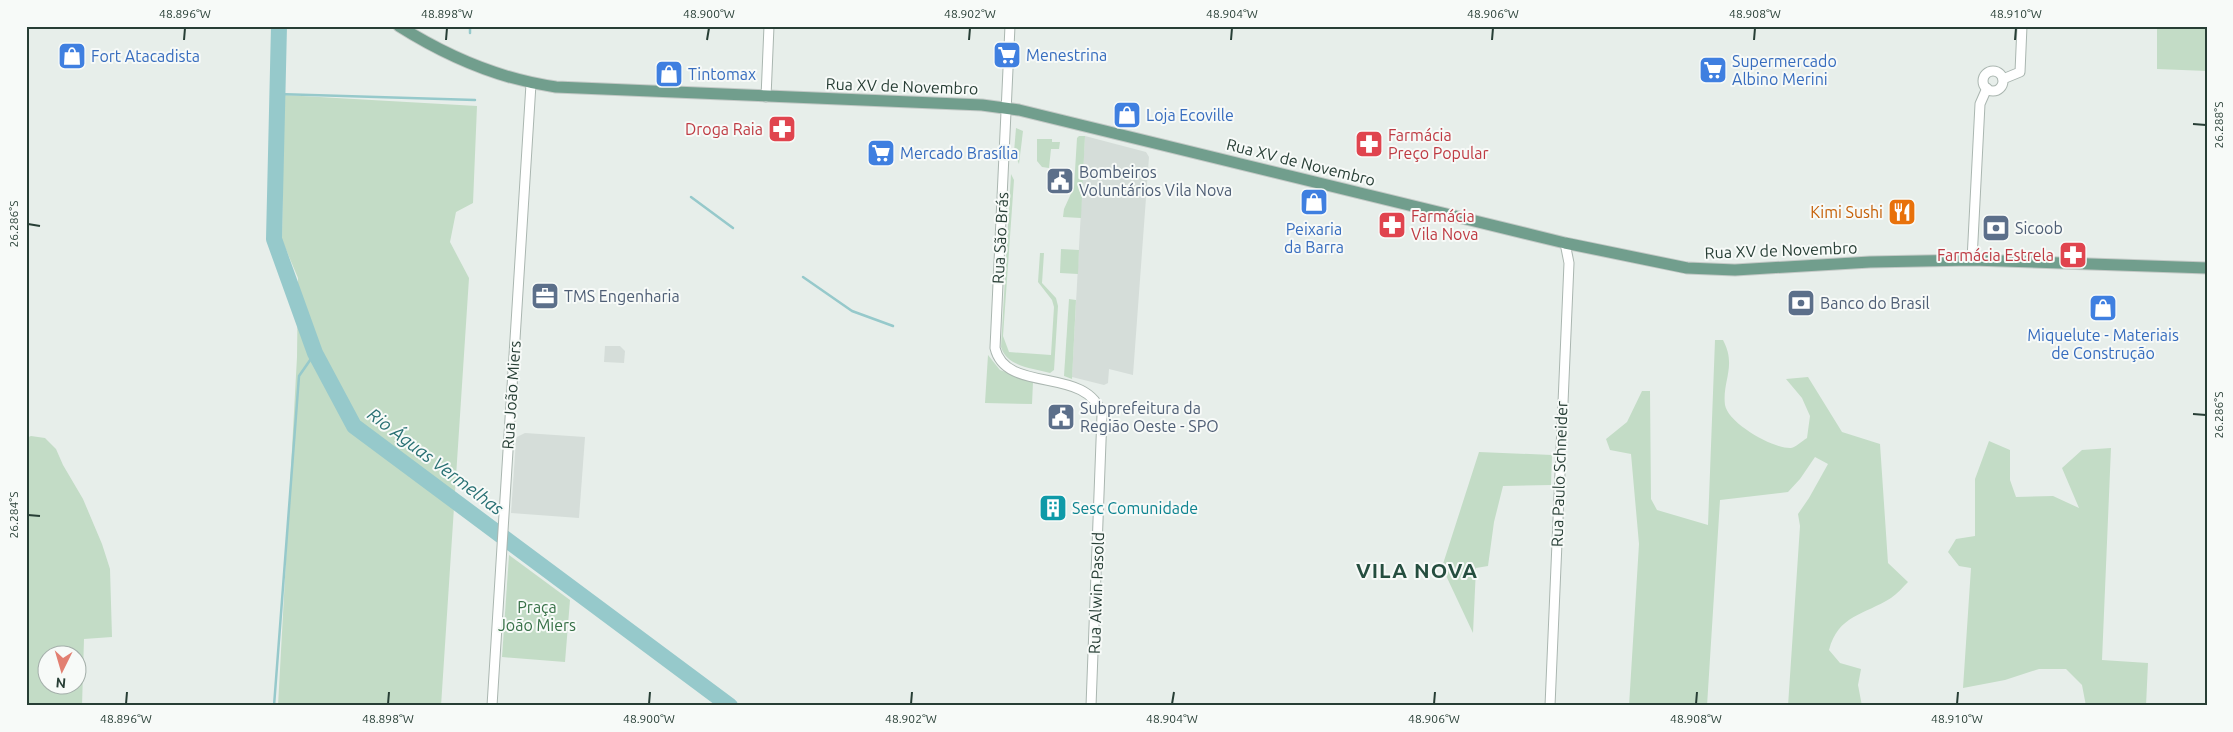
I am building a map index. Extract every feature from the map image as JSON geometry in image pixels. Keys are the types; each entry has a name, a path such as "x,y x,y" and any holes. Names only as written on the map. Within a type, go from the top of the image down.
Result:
{"main road":[{"name":"Rua XV de Novembro","path":"399,26 428,44 476,67 531,84 579,89 1007,107 1565,243 1675,266 1708,270 1870,262 1972,260 2207,268"}],"street":[{"path":"766,97 769,26"},
{"name":"Rua São Brás","path":"1004,366 996,356 994,340 1010,26"},
{"path":"2003,79 2020,72 2022,26"},
{"path":"1987,88 1983,80 1988,72 1996,71 2003,79"},
{"path":"1987,88 1997,89 2002,85 2003,79"},
{"name":"Rua João Miers","path":"492,706 531,84"},
{"path":"1972,260 1980,104 1987,88"},
{"name":"Rua Paulo Schneider","path":"1550,706 1569,263 1565,243"},
{"name":"Rua Alwin Pasold","path":"1004,366 1088,393 1100,406 1102,415 1091,706"}],"shaded area":[{"path":"1085,136 1146,152 1149,157 1133,375 1109,369 1108,383 1104,385 1072,377"},
{"path":"605,346 620,346 625,351 624,363 604,362"},
{"path":"525,433 585,437 579,518 511,513 516,440 517,437"}],"green space":[{"path":"2157,26 2207,26 2207,71 2157,69"},
{"path":"284,95 477,106 473,203 456,212 450,242 469,278 441,706 278,706 297,357 298,278 282,240"},
{"path":"1016,128 1023,131 1019,164 1014,152"},
{"path":"1085,136 1081,218 1063,217 1064,209 1074,187 1077,138"},
{"path":"1037,139 1052,139 1052,142 1060,142 1059,149 1051,149 1049,168 1042,167 1037,161"},
{"path":"1011,174 1014,180 1003,336 1009,352 1051,355 1054,307 1052,300 1038,282 1040,253 1044,253 1042,283 1056,298 1058,306 1054,370 1050,373 1015,363 1004,354 1001,347"},
{"path":"1061,249 1079,250 1078,274 1060,273"},
{"path":"1069,299 1076,300 1072,379 1064,376"},
{"path":"1715,340 1723,340 1729,358 1725,405 1734,419 1752,434 1774,444 1791,448 1807,438 1810,416 1802,398 1786,379 1808,377 1842,432 1880,444 1888,563 1908,582 1891,598 1853,617 1845,623 1833,638 1829,650 1840,663 1861,669 1858,685 1862,706 1788,706 1800,526 1798,514 1828,464 1815,457 1800,479 1788,492 1720,500 1707,706 1629,706 1639,544 1631,454 1610,450 1606,439 1627,422 1642,391 1650,391 1651,499 1657,510 1708,525"},
{"path":"988,355 1000,370 1033,382 1032,404 985,403"},
{"path":"31,436 45,438 56,449 83,499 102,544 110,569 112,637 84,639 84,644 38,644 38,694 82,694 82,706 26,706 26,438"},
{"path":"1989,441 2010,450 2010,480 2016,497 2053,496 2079,508 2062,468 2082,450 2111,448 2102,660 2148,663 2146,706 2086,706 2082,685 2066,669 2039,669 2005,680 1963,688 1971,568 1959,566 1948,552 1956,539 1975,536 1975,479"},
{"path":"1479,452 1552,455 1551,485 1503,486 1494,522 1488,566 1476,568 1473,633 1442,567"},
{"name":"Praça João Miers","path":"509,555 570,600 565,662 502,657"}],"waterway":[{"name":"Rio Águas Vermelhas","path":"279,26 274,239 315,353 354,426 730,706"},
{"path":"470,26 470,33"},
{"path":"278,94 475,100"},
{"path":"691,197 733,228"},
{"path":"803,277 852,311 893,326"},
{"path":"274,706 299,376 315,353"}],"place":[{"name":"Menestrina","path":"1007,55"},
{"name":"Fort Atacadista","path":"72,56"},
{"name":"Supermercado Albino Merini","path":"1713,70"},
{"name":"Tintomax","path":"669,74"},
{"name":"Loja Ecoville","path":"1127,115"},
{"name":"Droga Raia","path":"782,129"},
{"name":"Farmácia Preço Popular","path":"1369,144"},
{"name":"Mercado Brasília","path":"881,153"},
{"name":"Bombeiros Voluntários Vila Nova","path":"1060,181"},
{"name":"Peixaria da Barra","path":"1314,202"},
{"name":"Kimi Sushi","path":"1902,212"},
{"name":"Farmácia Vila Nova","path":"1392,225"},
{"name":"Sicoob","path":"1996,228"},
{"name":"Farmácia Estrela","path":"2073,255"},
{"name":"TMS Engenharia","path":"545,296"},
{"name":"Banco do Brasil","path":"1801,303"},
{"name":"Miquelute - Materiais de Construção","path":"2103,308"},
{"name":"Subprefeitura da Região Oeste - SPO","path":"1061,417"},
{"name":"Sesc Comunidade","path":"1053,508"}],"district":[{"name":"VILA NOVA","path":"1417,570"}]}
